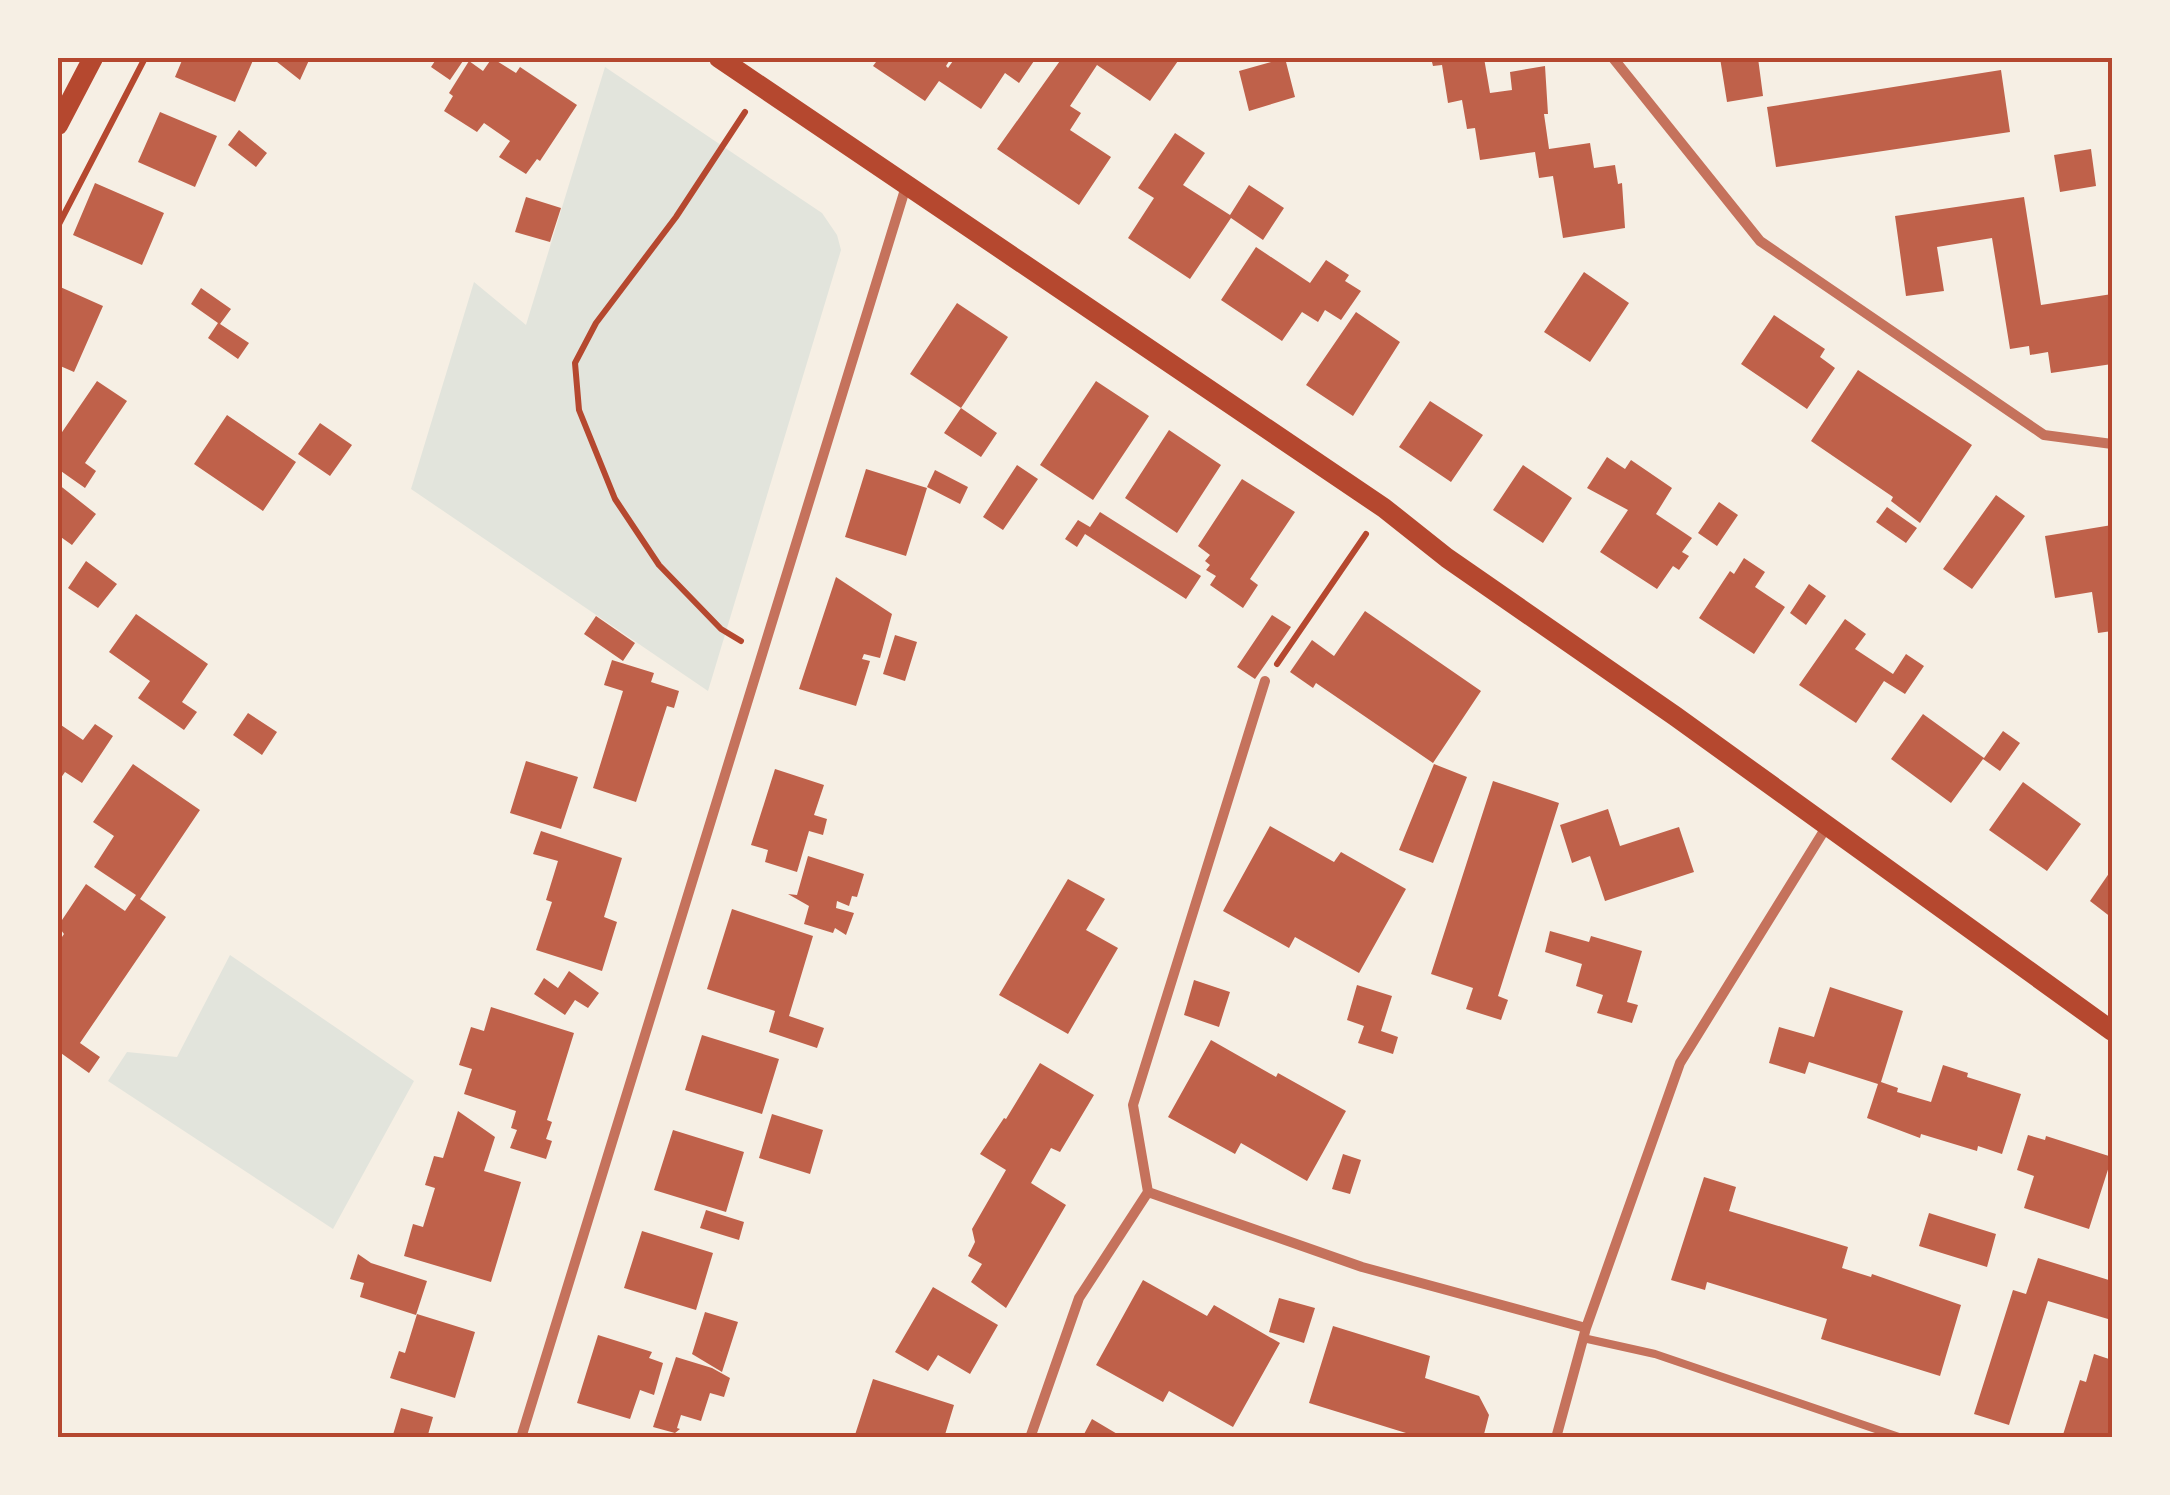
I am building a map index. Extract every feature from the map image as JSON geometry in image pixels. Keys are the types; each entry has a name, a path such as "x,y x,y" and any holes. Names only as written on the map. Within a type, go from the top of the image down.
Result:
{"main road":[{"path":"58,125 93,58"},
{"path":"719,58 1384,508 1446,558 2112,1031"}],"street":[{"path":"1613,58 1760,241 2044,435 2112,444"},
{"path":"521,1438 907,184"},
{"path":"1030,1438 1078,1298 1148,1192 1133,1105 1265,681"},
{"path":"1556,1438 1584,1333 1680,1064 1828,826"},
{"path":"1148,1192 1362,1267 1584,1333"}],"lane":[{"path":"1584,1333 1899,1437"}],"path":[{"path":"58,226 145,58"},
{"path":"762,86 676,217 596,323 576,363 579,410 615,499 659,565 721,629 763,654"},
{"path":"1265,681 1384,508"}],"shaded area":[{"path":"605,67 822,213 837,235 841,250 708,691 411,489 474,282 526,325"},
{"path":"230,955 414,1081 333,1229 108,1081 127,1052 177,1057"}],"building":[{"path":"183,58 254,58 235,102 175,77"},
{"path":"272,58 310,58 300,80"},
{"path":"437,58 465,58 450,80 431,67"},
{"path":"492,58 516,73 520,67 577,105 540,161 537,159 526,174 499,157 510,141 484,123 477,132 444,111 453,96 449,93 469,61 483,71"},
{"path":"879,58 951,58 948,68 955,58 1036,58 1019,83 1005,73 981,109 939,81 925,101 873,66"},
{"path":"1062,58 1180,58 1150,101 1097,65 1070,106 1081,113 1070,130 1111,157 1079,205 997,149"},
{"path":"1285,58 1295,97 1249,111 1239,71"},
{"path":"1431,58 1484,58 1490,93 1512,90 1510,72 1545,66 1548,114 1544,114 1549,149 1590,143 1594,168 1615,165 1618,184 1622,183 1625,228 1563,238 1553,176 1539,178 1535,152 1480,160 1475,128 1467,129 1462,100 1448,103 1442,65 1433,66"},
{"path":"1720,58 1758,58 1763,96 1727,102"},
{"path":"2001,70 2010,132 1776,167 1767,107"},
{"path":"160,112 217,136 195,187 138,162"},
{"path":"239,130 267,153 256,167 228,145"},
{"path":"1175,133 1205,153 1183,185 1230,215 1249,185 1284,208 1263,240 1231,218 1190,279 1128,238 1154,198 1138,188"},
{"path":"2091,149 2096,186 2060,192 2054,155"},
{"path":"95,183 164,213 142,265 73,235"},
{"path":"526,197 561,208 550,242 515,232"},
{"path":"2024,197 2041,305 2112,294 2112,364 2051,373 2048,352 2030,355 2029,346 2010,349 1992,238 1937,247 1944,291 1906,296 1895,216"},
{"path":"1256,247 1310,283 1326,260 1349,275 1345,281 1361,291 1341,320 1325,310 1318,322 1302,312 1282,341 1221,300"},
{"path":"1584,272 1629,303 1590,362 1544,332"},
{"path":"58,286 103,306 74,372 58,365"},
{"path":"201,288 231,309 220,324 249,343 238,359 208,338 218,323 191,304"},
{"path":"957,303 1008,337 961,408 910,374"},
{"path":"1356,312 1400,342 1353,416 1306,385"},
{"path":"1774,315 1825,349 1820,357 1835,368 1807,409 1741,364"},
{"path":"1858,370 1972,445 1920,523 1891,501 1893,497 1811,441"},
{"path":"97,381 127,401 85,463 96,471 85,488 58,469 58,438"},
{"path":"1096,381 1149,416 1093,500 1040,465"},
{"path":"1430,401 1483,435 1451,482 1399,447"},
{"path":"961,408 997,433 981,457 944,433"},
{"path":"227,415 296,462 263,511 194,464"},
{"path":"320,423 352,445 330,476 298,454"},
{"path":"1169,430 1221,465 1177,533 1125,498"},
{"path":"1607,457 1625,469 1631,460 1672,488 1656,514 1692,538 1682,552 1689,556 1679,570 1673,566 1657,589 1600,552 1628,510 1587,488"},
{"path":"1017,465 1038,479 1003,530 983,517"},
{"path":"1523,465 1572,498 1543,543 1493,510"},
{"path":"866,469 927,488 906,556 845,537"},
{"path":"935,470 968,487 960,504 927,487"},
{"path":"1242,479 1295,512 1250,579 1258,585 1243,608 1210,585 1216,576 1206,570 1210,565 1205,561 1210,555 1198,546"},
{"path":"58,484 96,514 72,545 58,535"},
{"path":"1996,495 2025,516 1972,589 1943,569"},
{"path":"1719,502 1738,515 1717,546 1698,533"},
{"path":"1887,507 1917,528 1906,543 1876,522"},
{"path":"1100,512 1201,576 1186,599 1085,534 1077,547 1065,539 1078,520 1090,527"},
{"path":"2112,525 2112,631 2098,633 2092,592 2055,598 2045,536"},
{"path":"1744,558 1765,572 1755,587 1785,607 1754,654 1699,618 1730,571 1734,574"},
{"path":"86,561 117,584 98,608 68,588"},
{"path":"836,577 892,614 880,658 864,654 862,659 870,661 856,706 799,689"},
{"path":"1809,584 1826,596 1806,625 1790,613"},
{"path":"1365,611 1481,691 1433,763 1316,683 1313,688 1290,672 1312,640 1334,656"},
{"path":"136,614 208,664 182,702 197,712 184,730 138,698 150,681 109,652"},
{"path":"1272,615 1291,627 1255,679 1237,667"},
{"path":"596,616 635,643 623,661 584,634"},
{"path":"1845,619 1866,634 1855,649 1893,674 1906,654 1924,666 1905,694 1884,681 1856,723 1799,685"},
{"path":"895,635 917,642 905,681 883,674"},
{"path":"612,660 654,673 651,682 679,691 674,708 667,706 636,802 593,788 623,691 604,685"},
{"path":"248,713 277,732 262,755 233,735"},
{"path":"1923,714 1984,758 2003,731 2020,743 2000,771 1983,759 1951,803 1891,759"},
{"path":"58,723 83,740 95,724 113,736 82,783 65,772 58,782"},
{"path":"526,761 578,777 561,829 510,813"},
{"path":"133,764 200,810 140,899 166,917 80,1043 100,1057 89,1073 58,1051 58,943 64,934 58,926 86,884 125,911 136,895 94,867 114,836 93,822"},
{"path":"1434,764 1467,777 1433,863 1399,850"},
{"path":"775,769 824,785 814,815 827,819 823,835 809,831 797,872 765,862 768,850 751,845"},
{"path":"1493,781 1559,803 1498,996 1508,1000 1501,1020 1466,1009 1473,988 1431,974"},
{"path":"2023,782 2081,824 2047,871 1989,830"},
{"path":"1608,809 1620,846 1679,827 1694,872 1605,901 1590,856 1572,863 1560,825"},
{"path":"1270,826 1334,862 1341,852 1406,889 1359,973 1295,937 1289,948 1223,911"},
{"path":"541,831 622,858 604,917 617,922 602,971 536,950 552,902 546,900 558,861 533,854"},
{"path":"808,856 864,874 857,897 852,896 849,906 837,901 836,908 854,913 846,935 835,928 833,933 804,924 809,906 788,894 797,895"},
{"path":"2112,869 2112,918 2090,901"},
{"path":"1068,879 1105,899 1086,930 1118,948 1068,1034 999,995"},
{"path":"732,909 813,936 789,1016 824,1028 817,1048 769,1032 775,1011 707,989"},
{"path":"1550,931 1589,942 1591,936 1642,951 1627,1002 1638,1005 1632,1023 1597,1013 1603,995 1576,986 1582,964 1545,952"},
{"path":"569,971 599,993 588,1008 575,1000 565,1015 534,994 544,978 558,988"},
{"path":"1194,980 1230,992 1219,1027 1184,1015"},
{"path":"1357,985 1392,996 1381,1031 1398,1037 1393,1054 1358,1043 1364,1026 1347,1020"},
{"path":"1830,987 1903,1011 1881,1082 1898,1088 1897,1092 1931,1102 1943,1065 2021,1094 2002,1154 1978,1146 1977,1151 1921,1134 1920,1138 1867,1118 1878,1084 1809,1062 1805,1074 1769,1063 1779,1027 1814,1037"},
{"path":"491,1007 574,1033 547,1120 552,1122 546,1139 552,1141 546,1159 510,1148 517,1130 511,1128 516,1111 464,1094 472,1069 459,1065 471,1027 484,1031"},
{"path":"702,1035 779,1059 762,1114 685,1090"},
{"path":"1211,1040 1346,1111 1307,1181 1241,1143 1235,1154 1168,1117"},
{"path":"1040,1063 1094,1095 1060,1152 1051,1148 1031,1183 1066,1205 1006,1308 971,1282 982,1264 968,1256 975,1242 972,1229 1006,1170 980,1154"},
{"path":"458,1111 495,1137 484,1171 521,1182 491,1282 404,1256 413,1224 423,1227 435,1188 425,1185 434,1156 443,1158"},
{"path":"772,1114 823,1130 810,1174 759,1158"},
{"path":"673,1130 744,1152 726,1212 654,1190"},
{"path":"2028,1135 2045,1140 2046,1136 2112,1157 2089,1229 2024,1208 2034,1176 2017,1170"},
{"path":"1343,1154 1361,1160 1350,1194 1332,1189"},
{"path":"1704,1177 1736,1187 1729,1211 1848,1247 1842,1268 1871,1277 1872,1274 1961,1305 1940,1376 1821,1339 1827,1319 1707,1282 1705,1290 1671,1280"},
{"path":"706,1210 744,1222 739,1240 700,1228"},
{"path":"1929,1213 1996,1234 1987,1267 1919,1246"},
{"path":"642,1231 713,1253 696,1310 624,1288"},
{"path":"358,1254 371,1263 427,1281 416,1315 360,1297 364,1283 350,1279"},
{"path":"2038,1258 2112,1281 2112,1309 2108,1319 2048,1301 2009,1425 1974,1414 2013,1290 2026,1294"},
{"path":"1143,1280 1207,1316 1214,1305 1280,1343 1233,1427 1169,1391 1163,1402 1096,1365"},
{"path":"933,1287 998,1325 970,1374 938,1355 928,1371 895,1352"},
{"path":"1279,1298 1315,1308 1304,1343 1269,1332"},
{"path":"705,1312 738,1322 722,1372 692,1354"},
{"path":"417,1314 475,1332 455,1398 390,1378 399,1351 405,1353"},
{"path":"1333,1326 1430,1356 1425,1378 1479,1396 1489,1415 1483,1438 1405,1438 1406,1433 1309,1403"},
{"path":"598,1335 652,1352 649,1358 663,1363 654,1395 640,1390 630,1419 577,1403"},
{"path":"2094,1354 2112,1360 2112,1438 2062,1438 2080,1380 2086,1382"},
{"path":"676,1357 730,1378 724,1397 710,1393 701,1421 681,1415 677,1428 680,1429 675,1433 653,1427"},
{"path":"873,1379 954,1405 944,1438 854,1438"},
{"path":"401,1408 433,1417 427,1438 392,1438"},
{"path":"1092,1419 1124,1438 1082,1438"}]}
